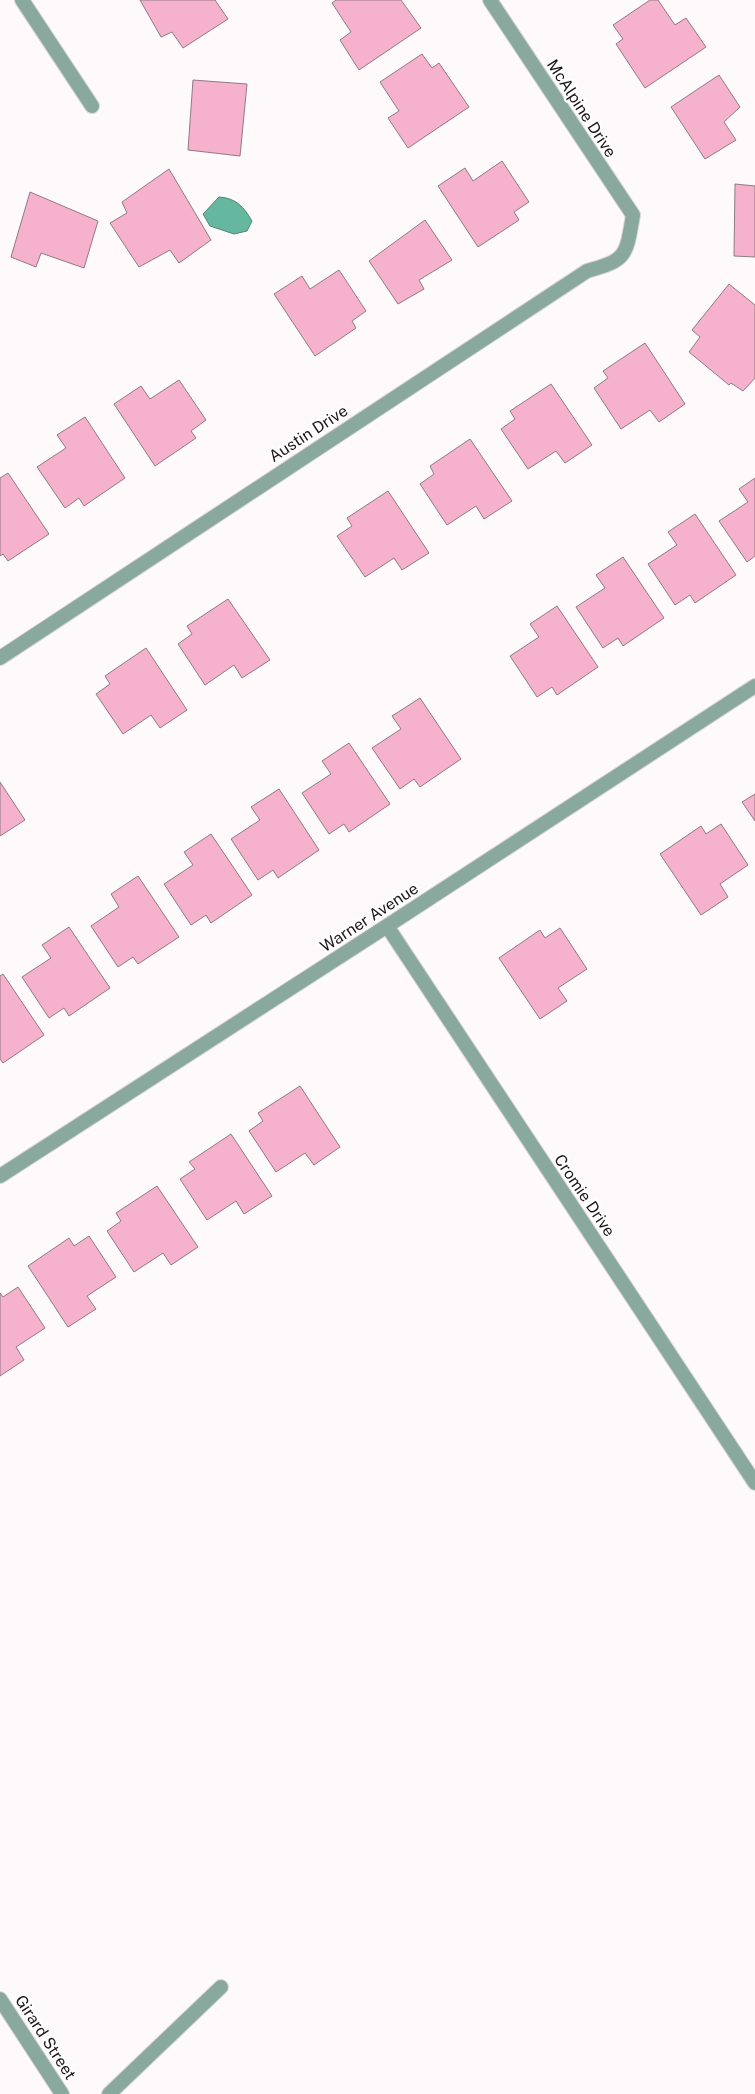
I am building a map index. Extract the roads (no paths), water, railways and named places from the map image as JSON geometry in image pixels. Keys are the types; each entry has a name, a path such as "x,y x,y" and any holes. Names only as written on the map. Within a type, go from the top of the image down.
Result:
{"street":[{"path":"22,0 92,106"},
{"name":"McAlpine Drive","path":"490,0 633,215 629,238"},
{"name":"Austin Drive","path":"0,658 587,271 609,265 623,255 629,238"},
{"name":"Warner Avenue","path":"0,1176 755,686"},
{"name":"Cromie Drive","path":"387,926 755,1483"},
{"path":"109,2094 221,1987"},
{"name":"Girard Street","path":"0,1999 62,2094"}]}
